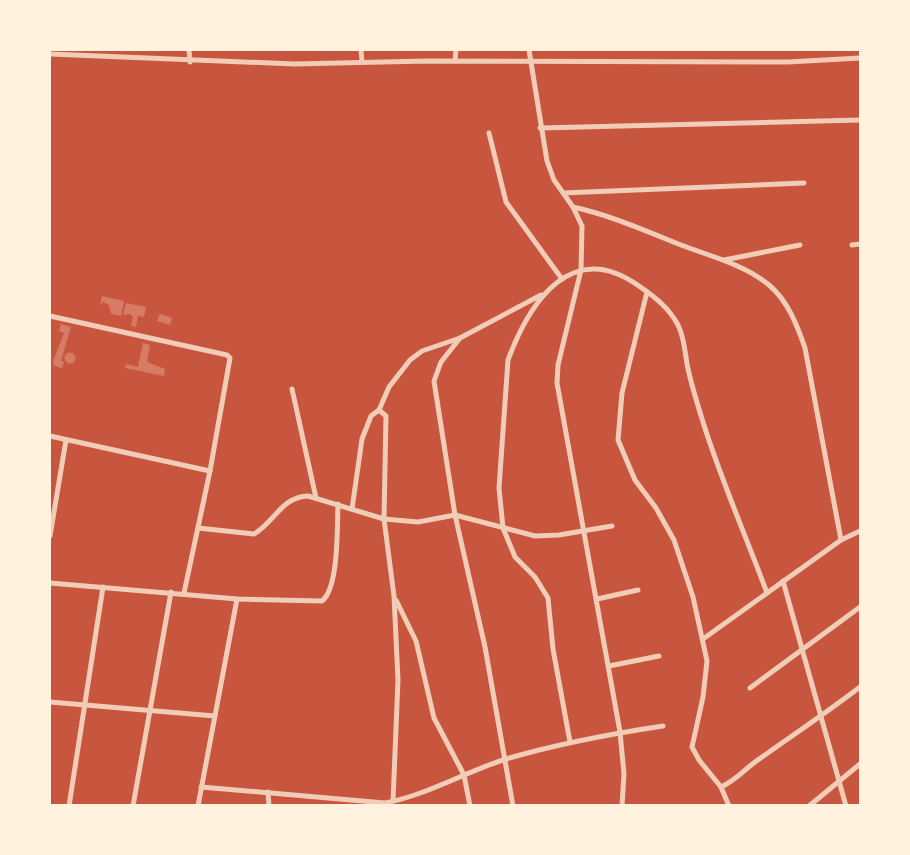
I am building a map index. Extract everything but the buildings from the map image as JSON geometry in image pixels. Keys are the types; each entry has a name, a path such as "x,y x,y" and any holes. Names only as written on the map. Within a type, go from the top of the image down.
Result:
{"street":[{"path":"189,50 190,62"},
{"path":"362,50 362,62"},
{"path":"455,61 456,50"},
{"path":"529,50 540,128 550,170 582,226 581,270 556,375 620,732 624,774 622,806"},
{"path":"50,54 190,62 294,64 455,61 788,62 861,58"},
{"path":"540,128 861,120"},
{"path":"489,133 506,202 562,279"},
{"path":"563,193 804,183"},
{"path":"573,207 602,214 722,260 767,284 786,305 798,327 810,370 841,540"},
{"path":"722,260 800,244"},
{"path":"852,245 861,244"},
{"path":"352,509 362,439 371,416 379,410 389,387 410,360 422,351 463,337 581,270 616,273 647,292 670,311 681,333 704,424 766,593"},
{"path":"647,292 624,383 618,440 635,480 656,508 674,540 693,597 706,661 705,679 692,747 721,787 729,806"},
{"path":"542,294 514,344 508,360 499,488 503,528 515,557 535,578 548,598 553,650 570,742"},
{"path":"50,316 227,355 230,364 184,592"},
{"path":"463,337 441,362 434,381 455,515 473,589 513,806"},
{"path":"292,389 316,498"},
{"path":"379,410 386,416 384,519 394,596 398,680 393,801"},
{"path":"50,436 210,471"},
{"path":"50,536 66,440"},
{"path":"198,528 254,534 286,502 297,496 316,498 384,519 418,522 455,515 547,537 612,526"},
{"path":"50,583 184,592 237,599 322,601 326,598 336,559 338,504"},
{"path":"703,639 841,540 861,531"},
{"path":"783,581 804,649 846,806"},
{"path":"69,806 103,587"},
{"path":"597,599 638,590"},
{"path":"133,806 171,592"},
{"path":"394,596 416,641 434,718 464,775 470,806"},
{"path":"198,806 237,599"},
{"path":"750,688 861,607"},
{"path":"609,666 659,656"},
{"path":"721,787 733,782 752,764 822,717 861,687"},
{"path":"50,702 215,716"},
{"path":"201,787 384,804 406,798 506,759 570,742 663,726"},
{"path":"809,806 861,764"},
{"path":"268,792 269,806"},
{"path":"316,798 316,806"},
{"path":"406,798 408,806"}]}
